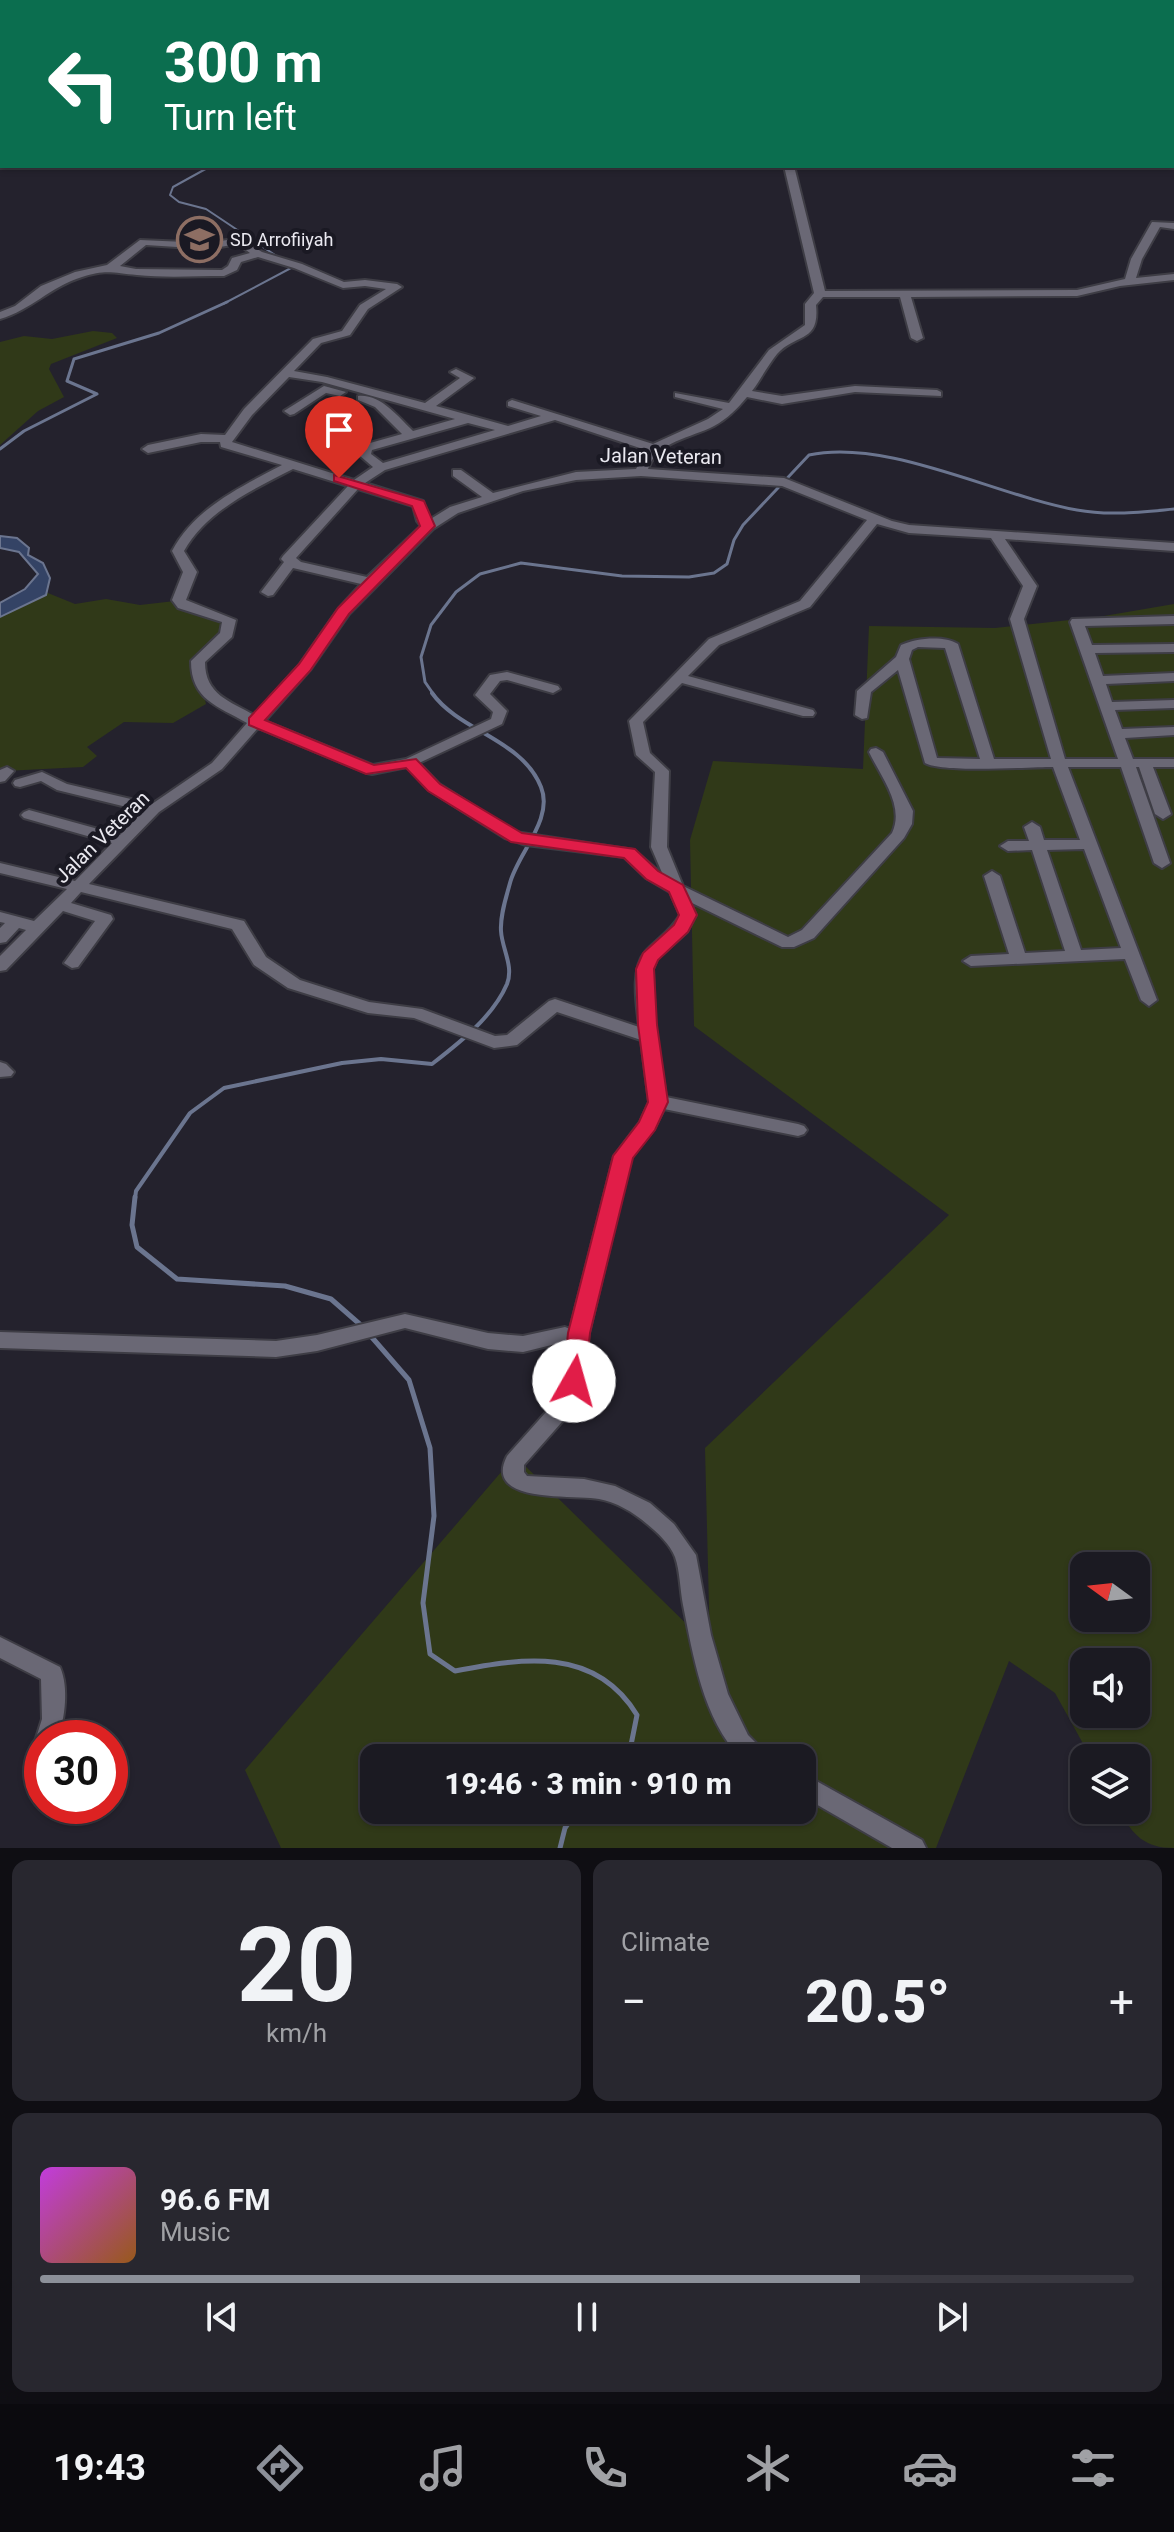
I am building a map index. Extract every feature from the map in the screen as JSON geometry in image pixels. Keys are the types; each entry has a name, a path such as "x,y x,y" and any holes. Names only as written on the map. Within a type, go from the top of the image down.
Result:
{"street":[{"path":"789,168 791,185 801,204 820,294"},
{"path":"1130,282 1132,266 1149,243 1156,224 1174,226"},
{"path":"111,267 144,242 208,246 240,241 258,254 298,266 343,285 365,283 399,289 364,307 346,333 317,341 226,439 201,438 148,449"},
{"path":"0,316 19,308 45,288 79,274 111,267 136,272 224,273 233,268 236,260 258,254"},
{"path":"641,472 642,463 652,448 703,427 732,407 774,351 809,330 812,320 810,304 820,294 1077,293 1174,277"},
{"path":"904,293 917,338"},
{"path":"427,407 468,378 456,372"},
{"path":"287,373 473,418 505,429"},
{"path":"745,393 782,400 855,389 937,394"},
{"path":"290,411 320,391 333,390 379,405 410,435"},
{"path":"679,395 732,407"},
{"path":"512,404 652,448"},
{"path":"268,592 290,563 291,554 357,483 381,467 555,416"},
{"path":"381,467 364,450 473,418"},
{"path":"226,439 229,448 357,483 419,504 423,521 428,526"},
{"path":"292,465 256,483 182,538 178,551 190,572 179,600 183,605 229,620 227,634 198,661 200,683 211,698 255,722 372,770 410,762 497,721 500,711 482,695 495,678 507,676 553,689"},
{"name":"Jalan Veteran","path":"0,966 154,809 211,772 305,667 344,611 428,526 454,510 490,497 576,476 641,472 784,482 874,519 909,529 1174,547"},
{"path":"457,473 490,497"},
{"path":"739,1744 721,1711 685,1555 656,1518 608,1492 534,1487 521,1483 514,1475 514,1462 562,1408 574,1381 579,1333 623,1156 648,1125 658,1102 649,1037 645,969 650,957 688,919 659,847 662,771 643,755 636,721 714,642 805,604 874,519"},
{"path":"996,536 1030,586 1016,615 1060,766 1149,1000"},
{"path":"290,563 370,582"},
{"path":"1162,863 1125,766 1077,622 1174,620"},
{"path":"862,715 861,696 864,691 902,659 906,648 916,643 947,643 954,646 989,765"},
{"path":"1086,649 1174,648"},
{"path":"902,659 930,760 941,765 1125,766 1174,763"},
{"path":"1096,680 1174,677"},
{"path":"680,678 808,713"},
{"path":"1105,706 1174,704"},
{"path":"1115,734 1174,731"},
{"path":"410,762 434,787 510,835 526,840 629,853 652,875 677,889 781,941 798,941 899,835 904,824 905,811 876,752"},
{"path":"1145,765 1165,803"},
{"path":"20,783 42,776 62,787 154,809"},
{"path":"29,815 123,841"},
{"path":"1032,827 1075,956"},
{"path":"1008,846 1091,844"},
{"path":"0,868 238,925 245,932 252,953 270,971 294,984 368,1007 416,1013 494,1042 511,1041 555,1005 649,1037"},
{"path":"992,876 1018,958"},
{"path":"61,905 105,919 72,963"},
{"path":"0,938 8,920 39,928"},
{"path":"971,961 1132,953"},
{"path":"658,1102 798,1130"},
{"path":"0,1340 276,1349 317,1343 405,1321 488,1341 523,1344 565,1335"},
{"path":"0,1647 52,1674 53,1720"},
{"path":"816,1792 914,1848"}],"green space":[{"path":"93,331 112,333 117,338 51,364 49,369 64,397 38,411 0,445 0,342 24,336 52,339"},
{"path":"43,591 75,604 106,599 140,605 175,601 215,613 227,620 228,626 196,661 206,704 173,723 124,722 87,747 97,756 83,767 5,771 0,776 0,616"},
{"path":"1174,604 1174,1848 1147,1843 1128,1824 1150,1824 1150,1744 1083,1744 1074,1728 1150,1728 1150,1648 1070,1648 1070,1720 1055,1693 1009,1661 936,1848 281,1848 245,1770 515,1456 710,1647 705,1448 949,1215 694,1026 690,840 713,761 863,769 869,626 995,628 1098,617"}],"water":[{"path":"0,536 17,538 29,548 28,555 43,563 50,578 46,595 0,617 0,603 25,589 38,574 19,552 0,548"}],"waterway":[{"path":"207,168 173,187 170,195 179,202 206,209 281,259"},
{"path":"225,303 291,268 287,265"},
{"path":"0,449 24,431 97,394 67,381 74,359 159,333 225,303"},
{"path":"434,695 425,682 421,657 431,625 456,592 480,574 521,563 622,576 689,577 714,573 727,564 734,540 743,525 809,455 840,452 873,454 943,471 1046,503 1089,512 1174,509"},
{"path":"135,1199 136,1191 190,1113 224,1088 342,1063 381,1059 432,1064 474,1028 501,996 509,977 501,931 502,913 514,872 539,824 544,799 532,771 520,758 458,717 432,693"},
{"path":"135,1197 132,1225 137,1247 177,1279 285,1286 331,1299 363,1327"},
{"path":"369,1334 409,1380 430,1448 434,1516 423,1603 430,1654 455,1671 531,1661 579,1667 600,1677 620,1693 637,1715 631,1744"},
{"path":"560,1848 568,1824"}],"place":[{"name":"SD Arrofiiyah","path":"199,240"}],"route":[{"path":"339,478 419,504 423,510 423,521 428,526 344,611 305,667 255,722 372,770 410,762 434,787 517,838 629,853 639,859 652,875 677,889 688,915 681,928 650,957 645,969 647,1025 658,1102 643,1133 623,1156 579,1333 574,1381"}]}
